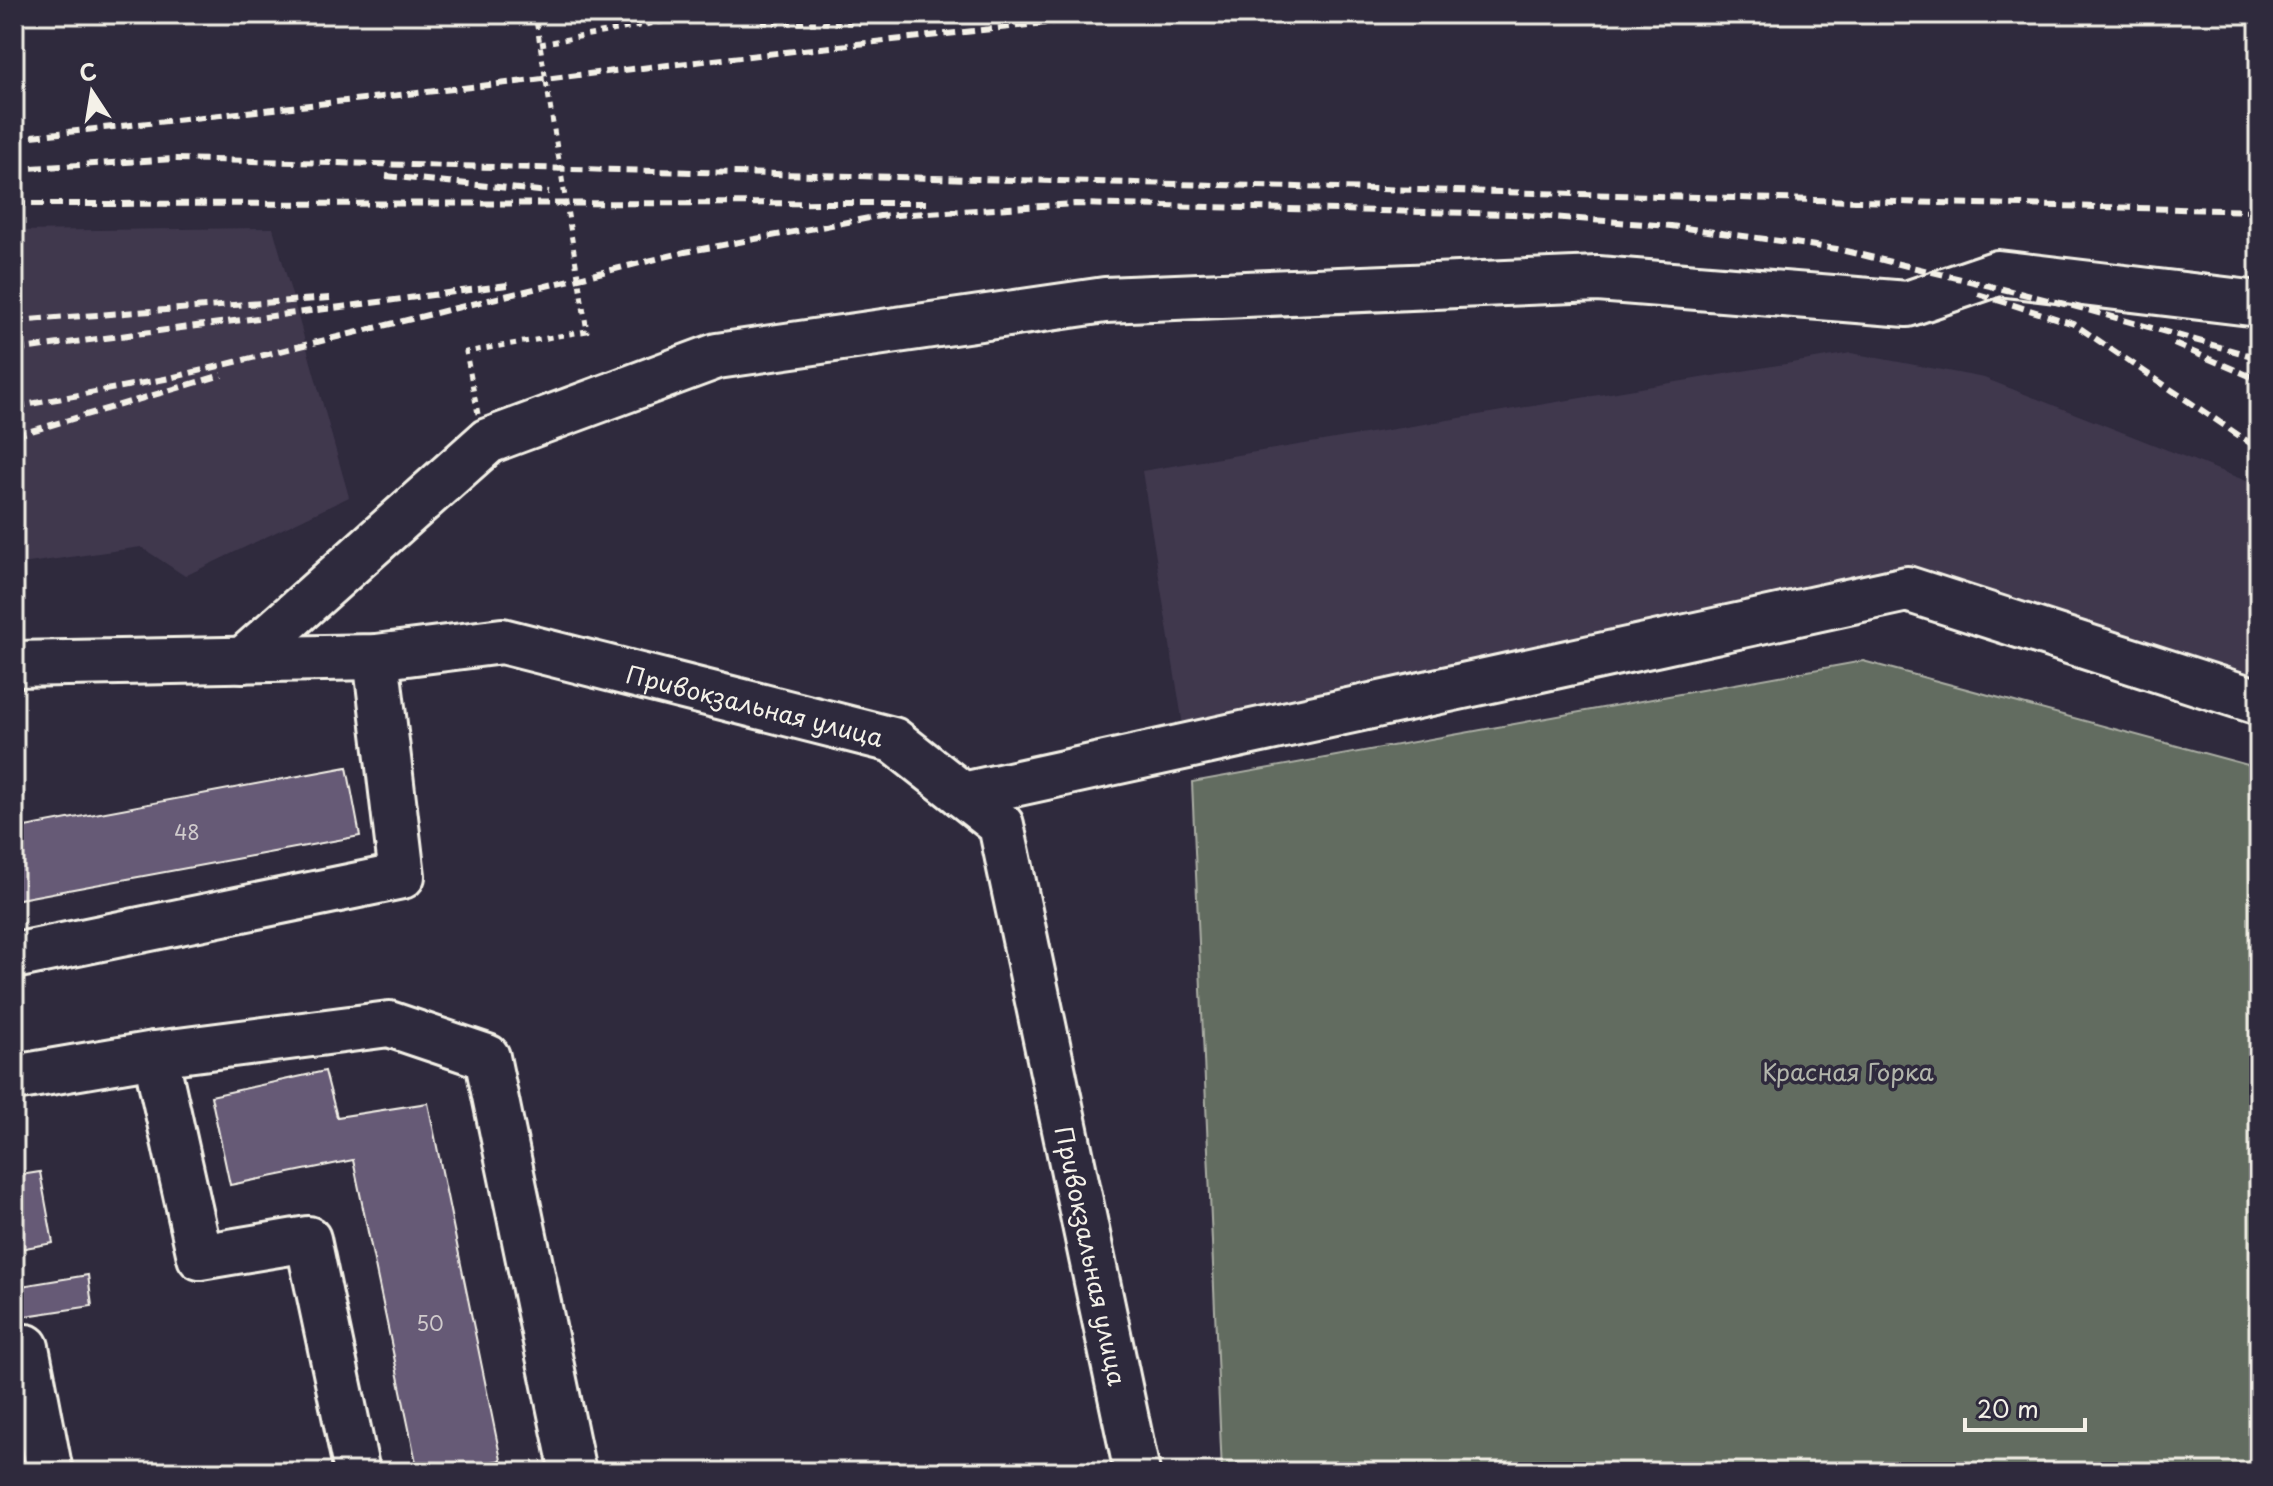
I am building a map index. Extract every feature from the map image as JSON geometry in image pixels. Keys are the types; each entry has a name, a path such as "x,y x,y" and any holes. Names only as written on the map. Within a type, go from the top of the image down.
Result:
{"street":[{"path":"243,660 488,441 717,356 1105,300 1598,279 1907,304 1998,273 2259,304"},
{"path":"963,795 1907,589 2259,702"},
{"name":"Привокзальная улица","path":"14,664 376,657 502,641 893,740 1001,825 1137,1472"},
{"path":"14,956 402,876 376,657"},
{"path":"14,1078 155,1054 389,1024 487,1057 573,1472"},
{"path":"155,1054 200,1257 308,1239 357,1472"},
{"path":"14,1349 26,1347 50,1472"}],"path":[{"path":"478,414 466,352 587,331 535,14"},
{"path":"540,44 705,14"},
{"path":"754,14 762,23 859,23 870,14"}],"shaded area":[{"path":"273,228 349,497 185,576 141,547 14,565 14,231"},
{"path":"1851,353 1984,378 2259,486 2259,721 1909,613 1183,725 1142,471"}],"green space":[{"name":"Красная Горка","path":"1863,661 2259,768 2259,1472 1222,1472 1192,782"}],"building":[{"path":"347,767 360,836 14,900 14,829"},
{"path":"325,1071 337,1117 428,1103 501,1460 445,1472 418,1472 353,1160 230,1185 211,1096"},
{"path":"40,1172 53,1243 14,1250 14,1176"},
{"path":"88,1275 92,1306 25,1316 21,1286"}],"railway":[{"path":"14,138 1126,14"},
{"path":"14,169 174,159 2259,211"},
{"path":"386,176 549,192"},
{"path":"14,204 927,203"},
{"path":"14,407 170,378 685,252 880,216 1075,204 1512,214 1671,226 1837,249 2077,307 2259,358"},
{"path":"14,350 508,285"},
{"path":"1978,294 2074,324 2259,449"},
{"path":"14,321 330,298"},
{"path":"2174,344 2259,380"},
{"path":"14,436 222,375"}]}
